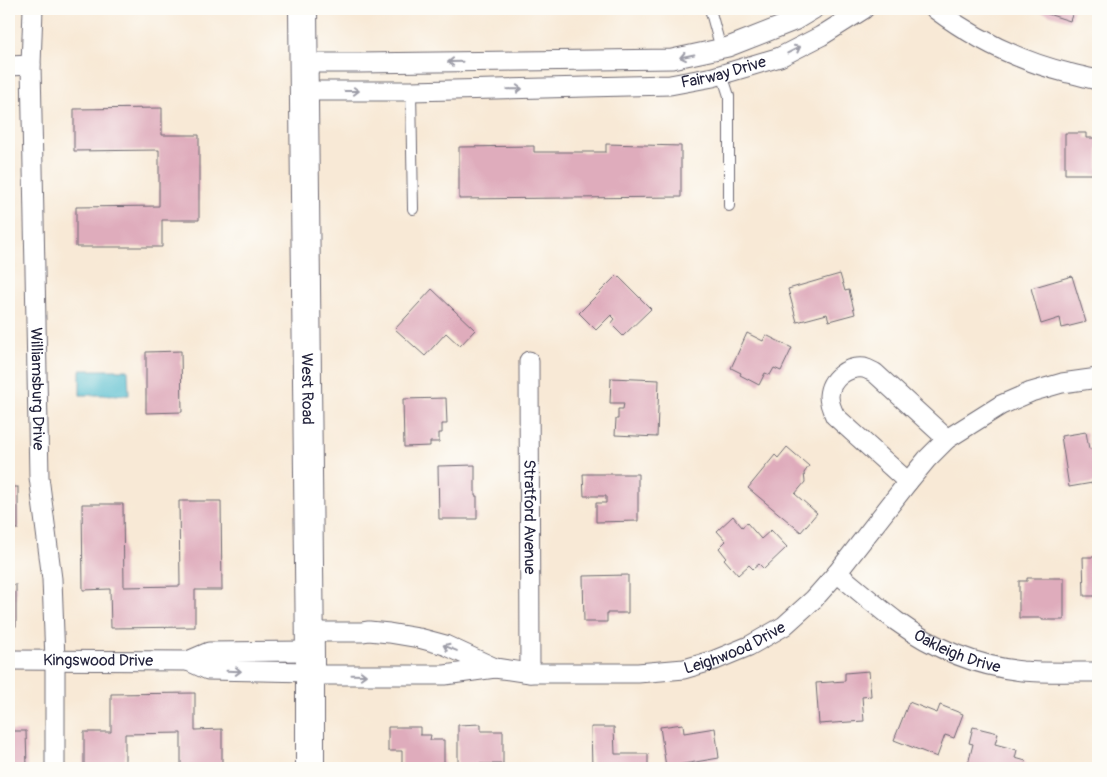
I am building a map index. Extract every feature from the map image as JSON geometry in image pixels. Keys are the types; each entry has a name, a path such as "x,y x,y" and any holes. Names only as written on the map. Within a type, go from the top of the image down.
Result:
{"main road":[{"name":"West Road","path":"303,9 310,768"}],"street":[{"name":"Williamsburg Drive","path":"33,9 31,65 39,477 52,579 55,660 55,768"},
{"name":"Fairway Drive","path":"303,63 672,59 728,47 794,21 814,9"},
{"name":"Fairway Drive","path":"304,91 411,91 670,85 722,74 780,57 822,36 864,9"},
{"path":"935,9 994,46 1019,58 1046,68 1098,80"},
{"path":"570,61 571,88"},
{"path":"9,66 31,65"},
{"name":"Stratford Avenue","path":"528,361 530,673"},
{"path":"908,482 835,416 829,396 832,386 838,378 845,372 855,368 865,368 875,373 947,439"},
{"name":"Leighwood Drive","path":"310,657 445,675 495,668 530,673 638,673 684,669 715,660 750,646 784,626 814,599 837,573 927,459 947,439 1001,405 1031,392 1062,383 1098,378"},
{"name":"Oakleigh Drive","path":"837,573 897,621 924,639 974,661 1024,671 1098,672"},
{"name":"Leighwood Drive","path":"310,657 362,632 368,631 419,638 444,645 495,668"},
{"name":"Kingswood Drive","path":"9,660 188,661 208,670 310,657"}],"lane":[{"path":"710,9 720,49"},
{"path":"722,74 729,96 729,206"},
{"path":"411,91 414,210"}],"water":[{"path":"80,370 128,370 129,395 80,395"}],"building":[{"path":"1032,9 1074,9 1070,21"},
{"path":"162,108 162,135 199,135 199,220 162,220 162,247 76,247 76,207 159,206 159,150 74,151 74,109"},
{"path":"1065,133 1086,133 1086,138 1098,138 1098,174 1065,174"},
{"path":"606,144 681,146 681,197 459,199 459,147 534,146 534,152 606,152"},
{"path":"840,274 845,291 849,290 855,314 829,321 827,314 797,322 788,289"},
{"path":"617,275 651,309 623,336 611,324 615,319 611,315 596,330 579,313"},
{"path":"1072,276 1086,322 1062,328 1060,318 1041,324 1031,288"},
{"path":"432,289 475,330 460,346 446,333 425,356 395,329"},
{"path":"747,333 763,341 766,335 792,348 781,371 774,368 770,375 765,373 759,385 731,368"},
{"path":"181,351 182,412 146,413 146,352"},
{"path":"611,378 659,380 657,437 615,435 618,409 623,409 624,403 610,403"},
{"path":"446,398 447,424 442,424 439,442 430,442 430,446 404,447 403,399"},
{"path":"1086,432 1089,449 1094,448 1093,442 1098,441 1098,482 1069,487 1061,436"},
{"path":"787,447 809,466 804,473 805,482 795,494 817,513 801,532 748,488 775,455 778,458"},
{"path":"475,465 477,519 439,519 438,466"},
{"path":"583,474 638,474 638,521 596,522 596,503 606,503 606,496 584,496"},
{"path":"9,487 18,487 18,529 9,529"},
{"path":"179,501 221,501 222,590 195,590 195,627 111,628 110,589 83,590 82,504 123,504 124,587 180,586"},
{"path":"733,516 742,527 747,523 761,539 771,530 787,547 764,569 759,564 753,569 749,565 738,575 724,559 726,557 719,548 726,541 717,531"},
{"path":"1083,557 1098,557 1098,596 1084,596"},
{"path":"628,575 628,613 607,613 607,622 584,622 583,576"},
{"path":"1027,578 1064,578 1064,620 1019,618 1019,581 1027,581"},
{"path":"9,585 16,585 16,626 9,626"},
{"path":"869,671 871,696 862,697 864,721 819,724 816,683 845,681 845,673"},
{"path":"195,693 195,730 222,729 222,768 181,768 181,733 125,734 125,768 84,768 84,732 111,732 111,694"},
{"path":"909,702 937,713 940,705 963,714 954,738 945,735 937,757 894,740"},
{"path":"481,724 481,731 503,731 503,764 480,764 480,768 458,768 458,725"},
{"path":"683,724 684,733 715,728 719,758 666,767 660,727"},
{"path":"388,727 420,727 420,735 431,735 430,740 444,740 444,768 402,768 402,751 388,751"},
{"path":"591,727 614,727 615,754 648,754 648,768 592,768"},
{"path":"973,727 998,733 995,744 1017,750 1015,758 1026,761 1024,768 967,768 973,744 969,743"},
{"path":"9,731 26,731 27,768 9,768"}]}
